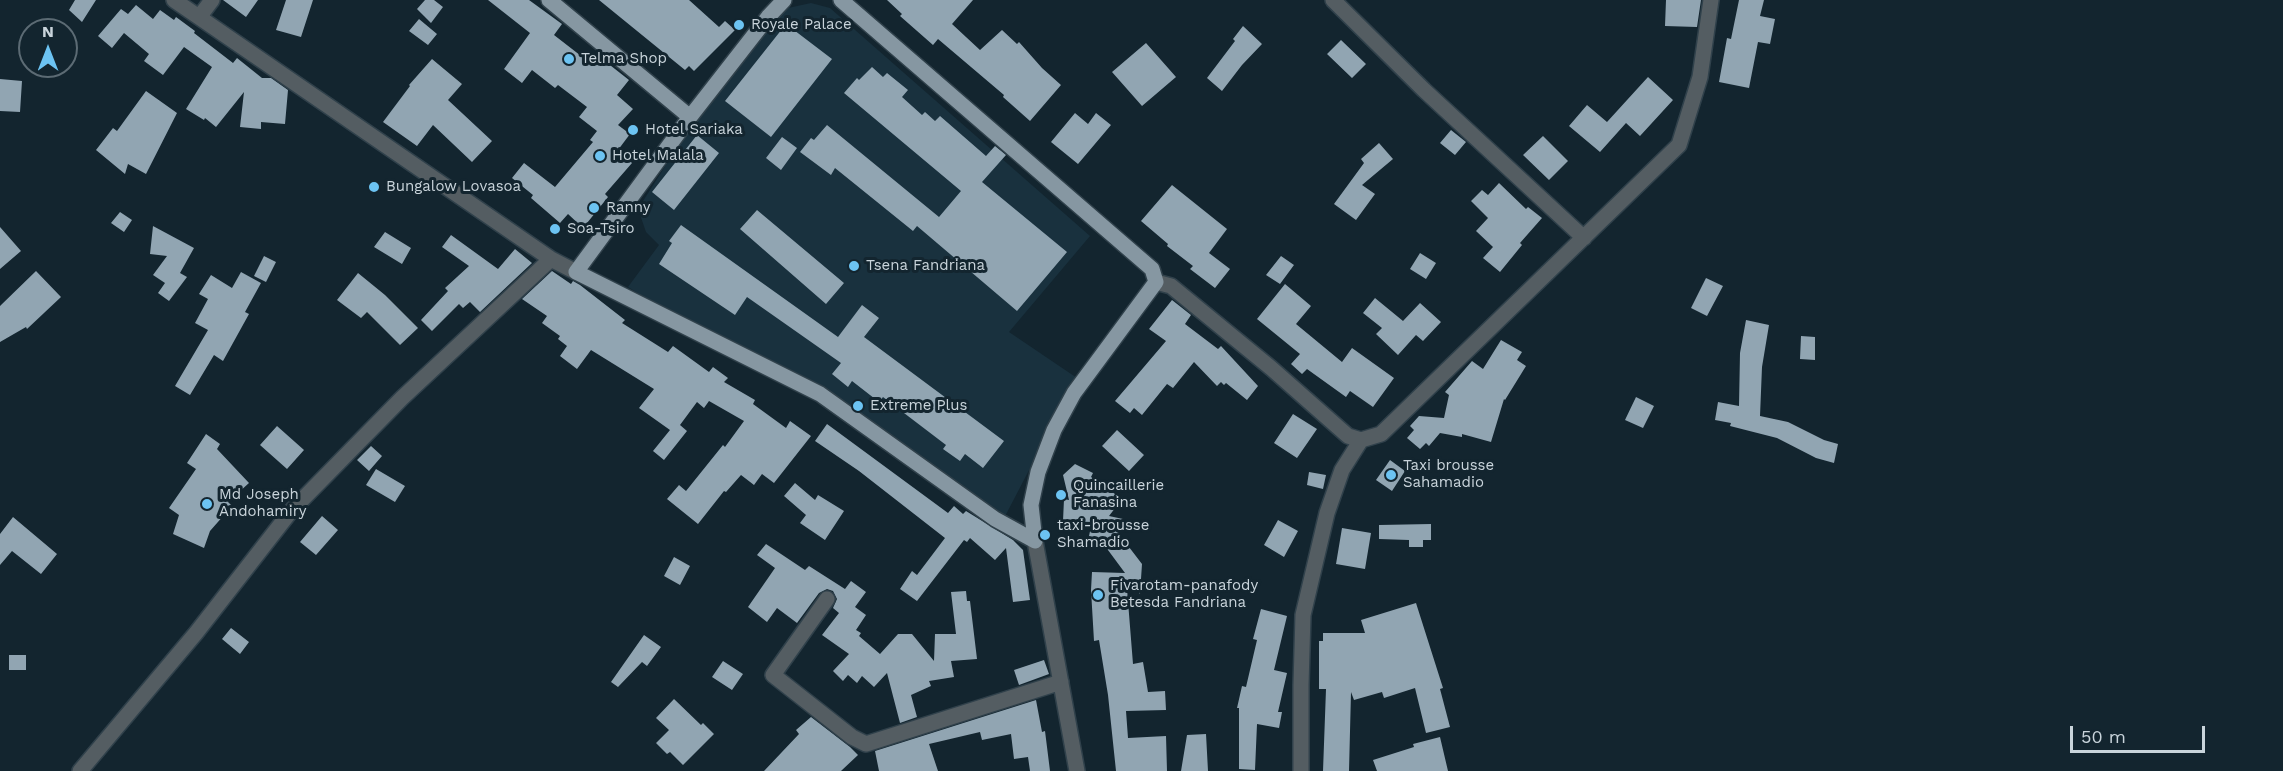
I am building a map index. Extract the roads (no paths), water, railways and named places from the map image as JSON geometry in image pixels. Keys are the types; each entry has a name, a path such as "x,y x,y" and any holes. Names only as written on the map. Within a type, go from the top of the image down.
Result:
{"main road":[{"path":"549,0 690,117"},
{"path":"784,0 768,17 690,117 576,272 820,394 995,519 1035,541"},
{"path":"841,0 1152,269 1156,282 1074,393 1054,430 1038,472 1031,505 1035,541"}],"street":[{"path":"174,0 397,155 551,259 576,272"},
{"path":"200,16 212,0"},
{"path":"1333,0 1424,90 1584,238"},
{"path":"1156,282 1171,286 1271,368 1348,436 1361,440 1380,434 1678,145 1700,77 1711,0"},
{"path":"80,771 196,633 291,511 394,405 551,259"},
{"path":"1301,771 1303,615 1327,513 1342,470 1361,440"},
{"path":"1035,541 1077,771"},
{"path":"828,599 773,675 852,737 866,744 1061,682"}],"place":[{"name":"Royale Palace","path":"739,25"},
{"name":"Telma Shop","path":"569,59"},
{"name":"Hotel Sariaka","path":"633,130"},
{"name":"Hotel Malala","path":"600,156"},
{"name":"Bungalow Lovasoa","path":"374,187"},
{"name":"Ranny","path":"594,208"},
{"name":"Soa-Tsiro","path":"555,229"},
{"name":"Tsena Fandriana","path":"854,266"},
{"name":"Extreme Plus","path":"858,406"},
{"name":"Taxi brousse Sahamadio","path":"1391,475"},
{"name":"Quincaillerie Fanasina","path":"1061,495"},
{"name":"Md Joseph Andohamiry","path":"207,504"},
{"name":"taxi-brousse Shamadio","path":"1045,535"},
{"name":"Fivarotam-panafody Betesda Fandriana","path":"1098,595"}]}
